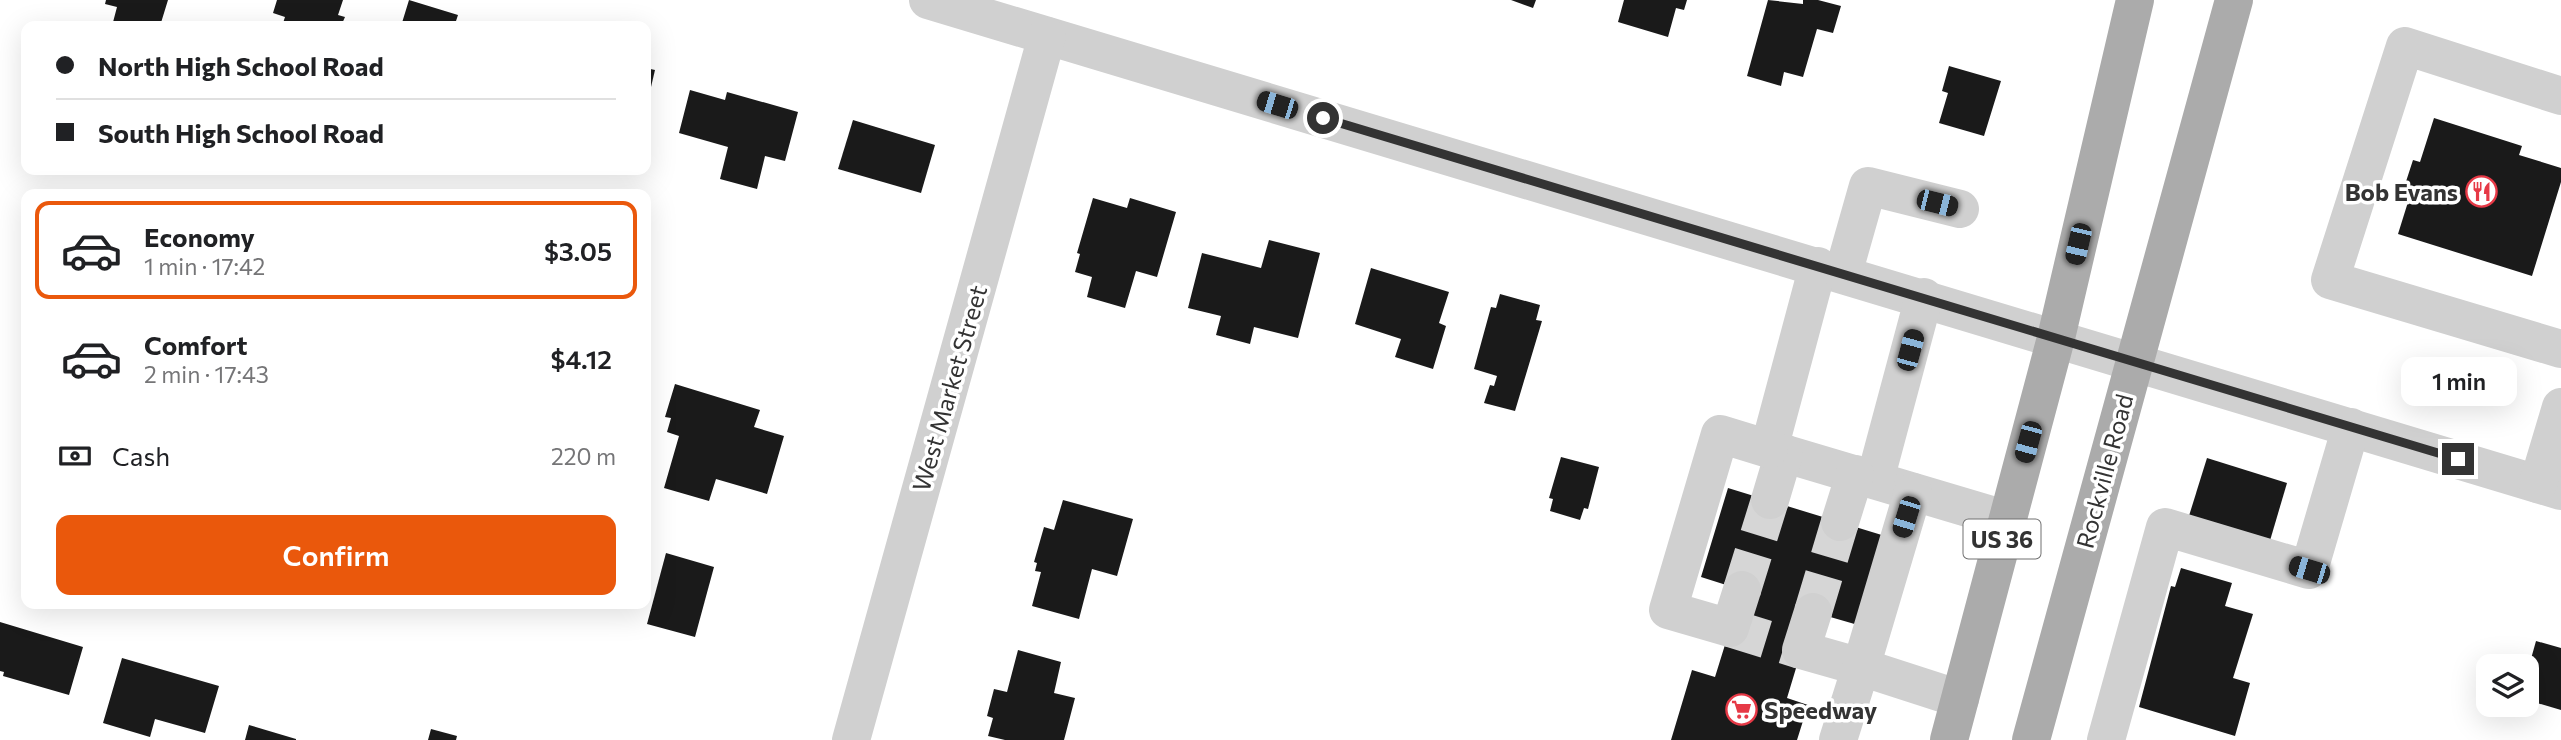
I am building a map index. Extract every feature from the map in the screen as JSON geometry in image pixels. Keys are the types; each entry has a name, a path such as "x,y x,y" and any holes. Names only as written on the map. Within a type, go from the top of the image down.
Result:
{"main road":[{"name":"US 36","path":"1949,740 2056,338 2135,0"},
{"name":"Rockville Road","path":"2031,740 2234,0"}],"street":[{"path":"928,0 2134,360 2549,487 2561,407"},
{"name":"West Market Street","path":"851,740 1047,36"},
{"path":"2561,96 2405,46 2330,279 2561,349"},
{"path":"1770,500 1777,451 1830,270 1868,186 1960,209"},
{"path":"1840,522 1865,477 1924,298"},
{"path":"2106,740 2165,527 2309,570 2351,427"},
{"path":"1742,590 1730,628 1668,610 1720,433 2007,520"},
{"path":"1838,740 1913,492"},
{"path":"1813,612 1801,650 1960,699"}],"building":[{"path":"106,0 168,0 162,21 113,21 117,7 105,4"},
{"path":"277,0 343,0 338,15 345,17 343,21 284,21 285,17 273,13"},
{"path":"409,0 458,15 456,21 403,21"},
{"path":"1511,0 1536,0 1533,8"},
{"path":"1624,0 1687,0 1684,10 1676,8 1668,37 1618,22"},
{"path":"1768,0 1803,4 1803,0 1818,0 1841,6 1833,33 1817,29 1803,77 1784,72 1781,86 1747,76"},
{"path":"1949,66 2001,81 1984,136 1939,123 1948,93 1942,91"},
{"path":"651,69 655,70 651,87"},
{"path":"690,90 725,100 727,92 798,112 785,161 765,156 757,189 720,179 728,147 679,133"},
{"name":"Bob Evans","path":"2434,118 2522,146 2519,155 2561,168 2561,182 2532,276 2398,234 2408,202 2400,200 2413,160 2420,162"},
{"path":"853,120 935,145 921,193 838,169"},
{"path":"1093,198 1127,208 1130,198 1176,212 1157,277 1136,271 1125,308 1087,297 1092,277 1075,272 1080,254 1077,253"},
{"path":"1269,240 1320,253 1298,338 1254,327 1250,344 1216,335 1221,316 1188,308 1202,253 1261,268"},
{"path":"1371,268 1449,292 1439,323 1446,326 1433,369 1395,357 1401,339 1355,324"},
{"path":"1500,294 1540,305 1536,320 1542,321 1515,411 1484,403 1490,385 1494,386 1497,376 1474,369 1491,307 1496,308"},
{"path":"675,384 760,410 754,427 784,436 767,494 716,479 709,501 664,488 679,436 667,432 671,418 665,417"},
{"path":"1561,457 1599,467 1588,509 1584,508 1580,520 1550,511 1553,499 1549,498"},
{"path":"2207,458 2287,483 2269,544 2188,519"},
{"path":"1728,488 1885,536 1858,625 1813,612 1787,698 1808,705 1797,740 1671,740 1692,670 1715,677 1742,590 1701,577"},
{"path":"1063,500 1133,519 1117,576 1092,569 1079,619 1032,606 1041,572 1035,571 1037,563 1034,562 1044,527 1054,530"},
{"path":"666,553 714,567 695,637 647,624"},
{"path":"2181,568 2232,583 2225,606 2253,614 2233,678 2250,683 2235,736 2139,707 2171,586 2175,587"},
{"path":"0,622 83,647 69,695 3,676 4,672 0,671"},
{"path":"2536,641 2561,648 2561,710 2539,704 2539,654 2532,654"},
{"path":"1018,650 1061,662 1054,693 1075,698 1064,740 1005,740 988,736 993,718 987,716 994,689 1007,692"},
{"path":"122,658 219,686 205,733 155,719 150,737 103,723"},
{"path":"249,725 296,739 296,740 245,740"},
{"path":"431,729 457,736 456,740 428,740"}],"tunnel":[{"path":"1742,590 1770,500"},
{"path":"1813,612 1840,522"},
{"path":"1730,628 1801,650"}],"place":[{"name":"Bob Evans","path":"2481,191"},
{"name":"Speedway","path":"1741,709"}],"route":[{"path":"1323,118 2458,459"}]}
